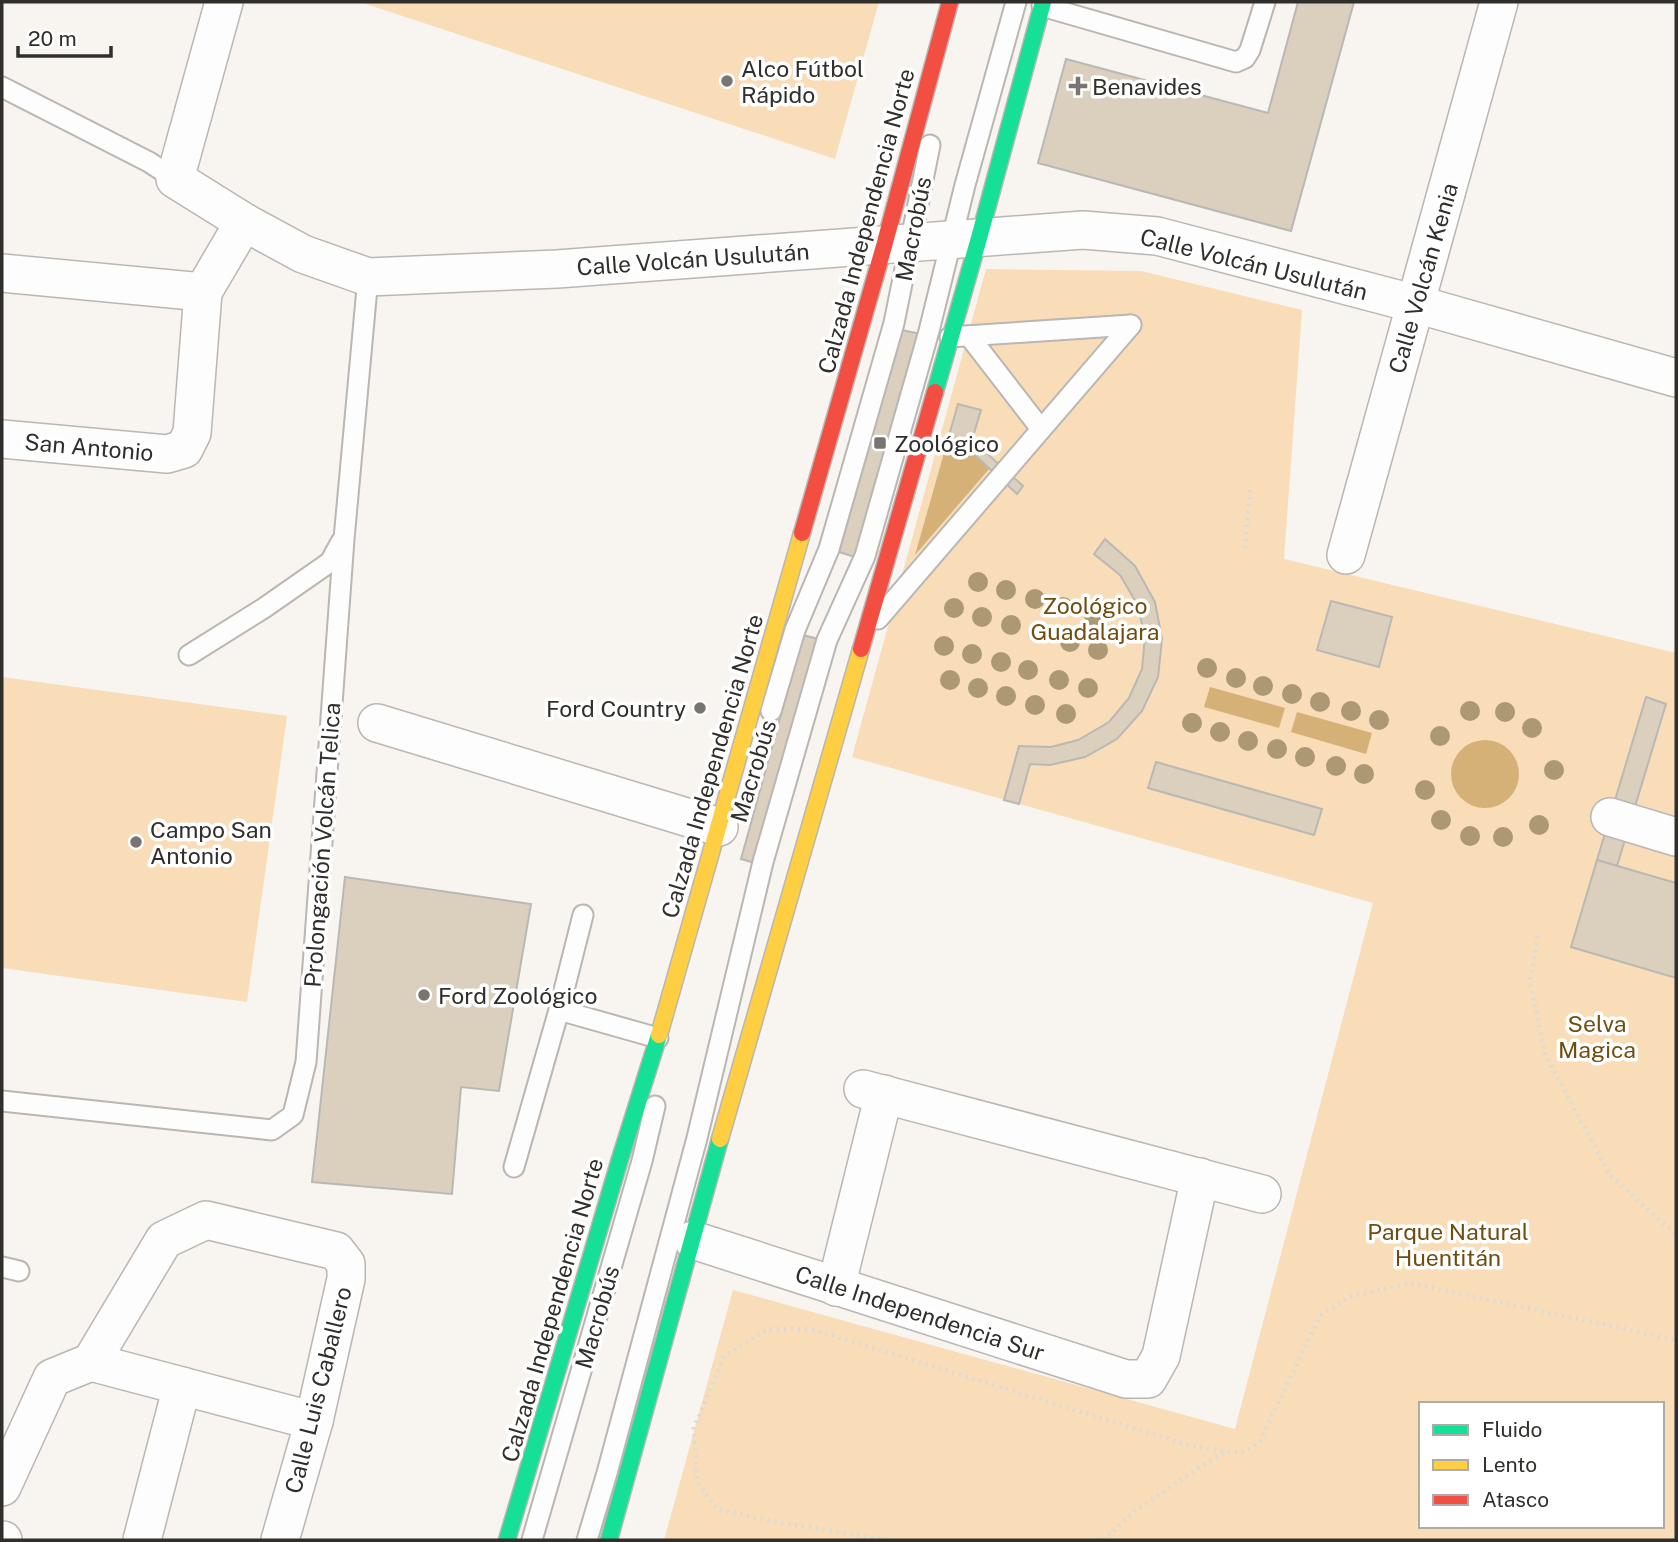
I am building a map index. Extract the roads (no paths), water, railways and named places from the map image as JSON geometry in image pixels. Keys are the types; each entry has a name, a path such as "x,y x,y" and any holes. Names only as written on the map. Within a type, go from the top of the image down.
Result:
{"street":[{"path":"175,179 224,2"},
{"name":"Calzada Independencia Norte","path":"508,1540 620,1159 659,1038 719,827 897,244 950,2"},
{"name":"Calle Volcán Kenia","path":"1346,555 1499,2"},
{"path":"608,1540 864,636 959,337 965,239 1042,4"},
{"name":"Calle Volcán Usulután","path":"175,179 244,222 303,254 368,277 557,269 1083,230 1157,236 1416,304 1676,378"},
{"name":"San Antonio","path":"2,439 167,454 184,449 192,433 203,292 244,222"},
{"path":"2,273 203,292"},
{"path":"377,723 719,827"},
{"path":"1610,817 1676,837"},
{"path":"836,1287 874,1092 1262,1194"},
{"name":"Calle Independencia Sur","path":"693,1240 1126,1380 1148,1380 1161,1356 1199,1177"},
{"name":"Calle Luis Caballero","path":"91,1362 164,1240 206,1220 336,1251 346,1264 346,1279 314,1421 280,1540"},
{"path":"2,1487 52,1378 91,1362 314,1421"},
{"path":"142,1540 182,1386"}],"lane":[{"name":"Macrobús","path":"531,1540 795,630 829,550 894,323 897,244 966,2"},
{"name":"Macrobús","path":"587,1540 697,1138 763,862 827,640 865,556 926,344 965,239 964,185 1016,2"},
{"path":"1042,4 1236,62 1245,58 1250,50 1265,2"},
{"path":"2,87 149,162 175,179"},
{"name":"Prolongación Volcán Telica","path":"2,1101 272,1130 293,1115 306,1062 344,538 368,277"},
{"path":"864,636 1131,326 959,337"},
{"path":"959,337 1041,429"},
{"path":"189,655 330,562 344,538"},
{"path":"514,1167 583,915"},
{"path":"559,1010 659,1038"}],"place":[{"name":"Alco Fútbol Rápido","path":"727,81"},
{"name":"Benavides","path":"1078,86"},
{"name":"Zoológico","path":"880,443"},
{"name":"Ford Country","path":"700,708"},
{"name":"Campo San Antonio","path":"136,842"},
{"name":"Ford Zoológico","path":"424,995"}],"park label":[{"name":"Zoológico Guadalajara","path":"1095,618"},
{"name":"Selva Magica","path":"1597,1036"},
{"name":"Parque Natural Huentitán","path":"1448,1244"}]}
